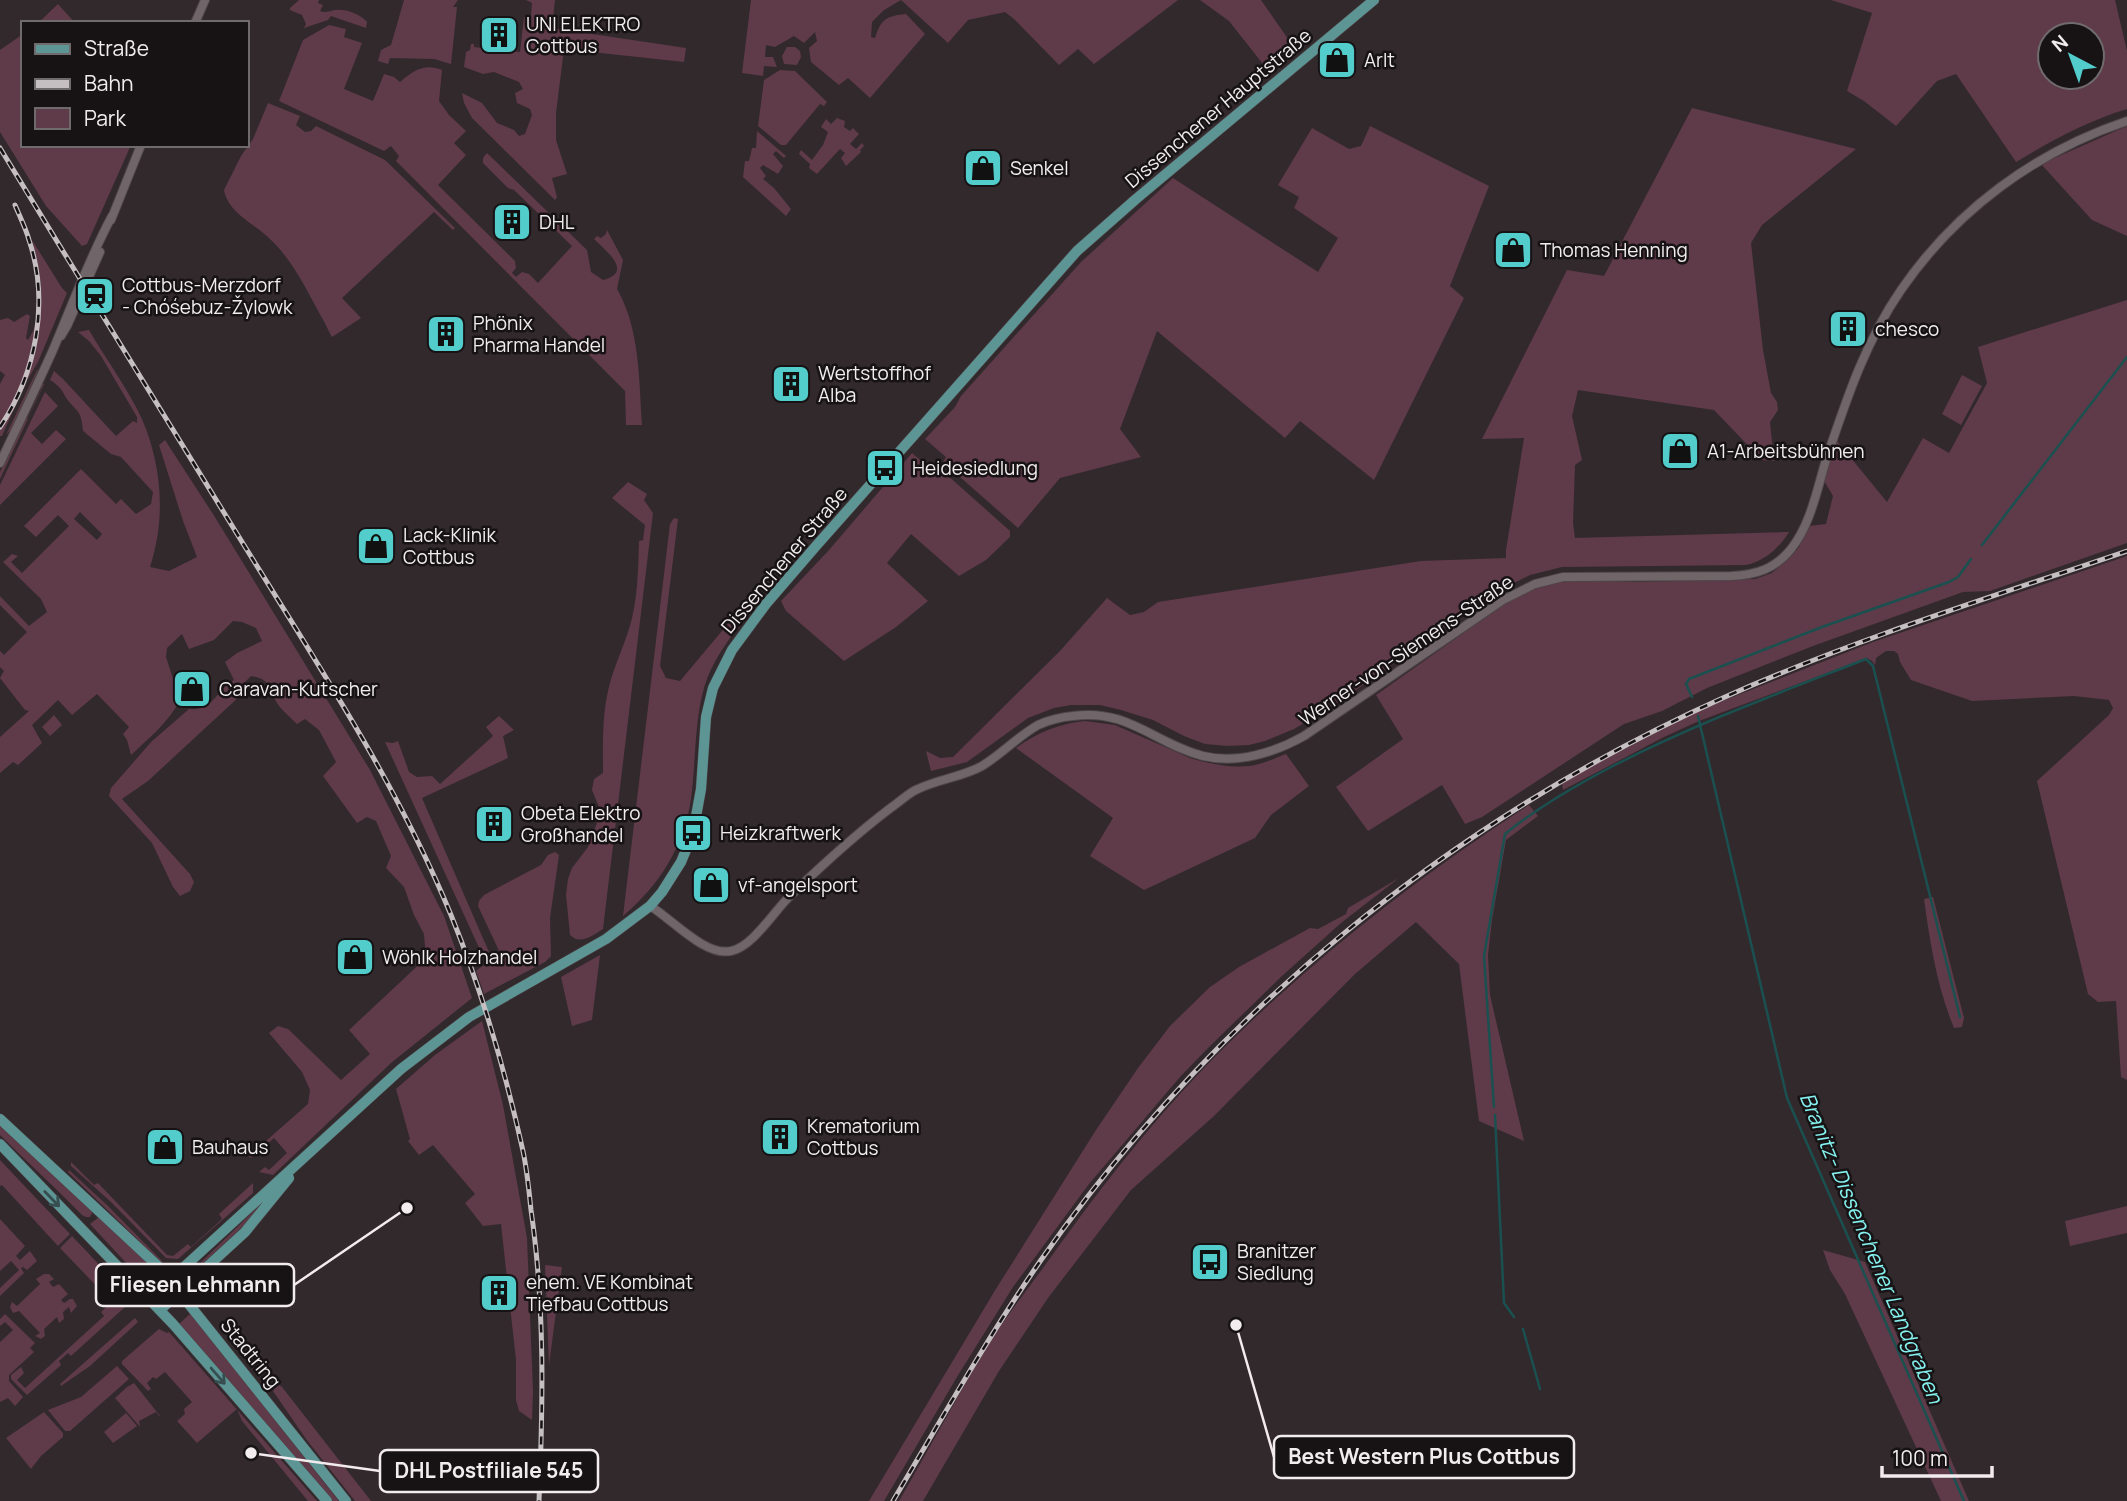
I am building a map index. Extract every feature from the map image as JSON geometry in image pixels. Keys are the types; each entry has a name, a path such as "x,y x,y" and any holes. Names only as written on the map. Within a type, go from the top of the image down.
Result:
{"main road":[{"name":"Dissenchener Hauptstraße","path":"1117,216 1374,0"},
{"name":"Dissenchener Straße","path":"149,1299 401,1069 439,1038 485,1006 606,939 650,906 671,878 688,847 697,815 706,717 713,688 722,667 743,634 816,546 1056,274 1077,251 1117,216"},
{"name":"Stadtring","path":"0,1119 137,1245 170,1279 346,1501"},
{"name":"Stadtring","path":"0,1144 160,1310 327,1501"},
{"name":"Dissenchener Straße","path":"160,1310 253,1223 299,1164"}],"street":[{"path":"196,21 205,0"},
{"name":"Werner-von-Siemens-Straße","path":"650,906 705,946 728,952 741,948 787,899 838,852 916,789 970,772 1042,723 1086,714 1107,716 1143,728 1180,748 1204,756 1235,758 1262,755 1304,736 1503,600 1535,584 1563,577 1731,576 1751,575 1762,571 1789,551 1801,534 1863,357 1891,305 1925,258 1971,211 2015,176 2063,148 2127,121"},
{"path":"0,463 100,252 140,147"}],"green space":[{"path":"299,0 319,0 318,3 323,5 320,11 323,12 352,12 367,22 366,28 331,16 328,20 304,28 306,24 302,15 290,10"},
{"path":"404,0 458,0 453,7 457,7 451,64 434,59 390,58 388,64 378,61 381,50 391,45"},
{"path":"526,0 555,0 552,28 686,48 684,62 564,49 556,113 556,140 567,174 552,178 557,197 555,200 472,118 462,93 482,103 497,123 514,130 519,136 525,134 532,115 530,109 517,103 515,93 523,89 519,82 494,72 483,74 464,67 466,52 470,50 471,44 474,44 474,47 520,52 524,17 531,16 532,3"},
{"path":"751,0 901,0 884,10 872,22 871,37 875,38 885,20 906,14 925,34 870,98 848,78 839,85 811,62 809,48 817,41 815,32 804,43 794,36 775,47 766,45 765,57 773,57 777,67 764,66 763,76 742,73"},
{"path":"901,0 1178,0 1094,64 1078,49 1059,65 1005,12 968,20 948,43"},
{"path":"1200,0 1261,0 1293,46 1290,54 1270,73 1229,21"},
{"path":"1831,0 2115,0 2127,51 2127,109 2070,132 2016,162 1956,74 1937,81 1896,126 1847,91 1872,13"},
{"path":"58,4 73,21 40,21"},
{"path":"329,25 346,29 344,37 362,43 344,89 373,101 384,74 400,82 419,69 430,67 442,70 439,101 466,131 454,143 466,155 438,185 515,261 516,268 512,273 516,277 522,272 529,274 538,283 572,246 483,163 487,153 587,250 591,272 603,280 612,276 617,267 615,261 594,239 597,236 601,238 607,230 623,260 617,289 625,304 634,338 642,425 626,425 625,391 396,161 399,156 391,146 384,151 279,101 303,40"},
{"path":"21,35 21,147 130,147 87,244 82,246 46,206 0,132 0,50"},
{"path":"787,47 795,47 800,51 801,57 797,65 784,64 782,56"},
{"path":"780,70 795,71 827,102 824,106 820,104 786,145 781,145 758,126 764,80"},
{"path":"268,103 300,116 296,125 305,132 316,126 385,160 455,228 453,230 434,212 342,298 361,318 332,337 287,258 271,240 236,212 227,198 224,190 253,139"},
{"path":"1692,108 1856,149 1762,225 1751,243 1763,350 1771,393 1777,402 1778,410 1770,422 1774,461 1762,460 1714,410 1578,390 1572,416 1582,460 1575,465 1575,538 1789,532 1771,553 1746,565 1562,567 1530,575 1496,592 1333,706 1294,729 1265,741 1249,745 1205,744 1153,720 1121,710 1100,705 1071,705 1028,718 967,762 931,771 926,751 940,758 953,757 1060,651 1107,598 1130,615 1144,612 1158,602 1421,561 1506,558 1524,438 1482,439 1567,270 1604,276"},
{"path":"837,118 845,121 844,127 850,131 853,128 859,134 850,144 856,149 862,143 864,146 846,166 841,158 845,153 840,149 817,174 799,154 801,150 812,160 823,145 828,132 821,127 826,119 831,124"},
{"path":"1370,126 1489,186 1450,286 1464,298 1374,480 1300,421 1285,438 1157,331 1120,429 1141,457 1060,478 1018,528 943,462 946,457 925,439 1081,262 1173,178 1318,272 1338,238 1294,208 1299,197 1278,185 1312,128 1349,149 1361,146"},
{"path":"2127,126 2127,236 2092,220 2041,164"},
{"path":"757,131 786,156 784,158 776,151 773,154 783,166 778,174 763,165 760,168 766,176 763,179 791,209 786,216 743,177 745,161 749,161 752,148 756,148"},
{"path":"32,240 67,293 38,362 0,436 0,384 5,375 0,371 0,320 8,318 14,322 27,314 30,316 26,338 28,340 35,328 41,303 40,278"},
{"path":"2127,300 2127,543 1990,591 1963,592 1813,646 1707,688 1662,711 1624,724 1482,817 1465,824 1442,785 1368,831 1336,787 1403,739 1376,695 1503,605 1529,590 1564,579 1635,582 1755,579 1772,573 1799,547 1809,526 1826,524 1833,496 1823,479 1837,441 1887,502 1923,438 1949,453 1987,383 1978,347"},
{"path":"89,330 130,397 149,437 160,492 158,530 150,567 169,571 197,557 159,445 165,440 370,770 444,916 472,998 391,1063 273,1175 259,1172 265,1167 269,1170 287,1153 274,1138 251,1158 249,1156 308,1104 310,1090 302,1072 269,1033 278,1026 288,1029 341,1080 370,1054 349,1030 426,958 424,934 404,887 386,868 391,856 376,821 367,817 357,823 323,776 336,762 319,730 305,719 297,724 279,706 268,685 258,677 251,676 241,686 241,695 148,781 122,799 190,874 194,882 190,891 180,896 152,843 109,796 111,788 151,742 189,709 204,707 234,680 225,662 262,641 256,628 242,622 233,621 214,640 189,649 182,634 167,648 166,657 180,700 164,723 131,755 123,734 129,727 97,694 72,715 58,700 32,725 42,743 18,765 13,762 0,773 0,737 29,711 25,710 0,678 4,671 0,667 0,651 4,655 27,632 0,605 0,596 29,626 47,612 41,599 3,562 12,554 18,556 11,562 22,573 69,526 58,515 36,537 24,526 81,469 116,504 121,499 136,514 151,504 153,492 121,457 111,454 83,431 79,414 59,387 50,380 54,371 116,436 133,421 137,423 137,417 101,356 78,332","holes":["80,512 102,534 97,540 74,519"]},
{"path":"37,370 14,426 6,435"},
{"path":"1962,375 1982,386 1961,425 1942,414"},
{"path":"40,384 44,384 0,479 0,472 41,389"},
{"path":"45,392 58,406 31,433 42,444 56,430 66,439 0,505 0,485"},
{"path":"912,453 932,470 937,466 1010,531 1010,537 986,560 959,576 911,534 887,563 928,601 896,627 844,661 786,611 781,601 829,550"},
{"path":"628,482 647,494 644,500 653,513 603,929 578,939 570,935 566,895 568,879 572,868 588,847 601,812 592,790 594,779 603,773 605,705 632,618 639,541 643,540 645,525 612,498"},
{"path":"674,518 678,519 660,666 666,678 680,681 737,613 744,618 716,660 704,688 697,729 691,799 676,849 648,892 623,916 670,524"},
{"path":"2127,556 2127,1080 2121,1077 2116,1001 2098,1002 2088,994 2037,781 2109,715 2113,708 2109,700 2074,696 1972,701 1911,680 1898,654 1886,651 1876,658 1875,665 1867,658 1699,721 1563,790 1562,784 1579,773 1697,711 1873,642"},
{"path":"54,715 62,725 50,736 42,727"},
{"path":"499,716 514,730 503,736 508,758 422,798 492,959 501,955 478,906 479,901 484,895 541,865 548,855 555,852 559,855 550,918 551,956 545,962 484,994 476,971 486,963 385,742 398,741 409,772 417,777 432,776 440,784 493,736 486,727"},
{"path":"1085,721 1115,725 1190,758 1215,764 1251,766 1286,754 1309,786 1271,815 1255,838 1144,890 1090,856 1113,818 1016,748 1049,730"},
{"path":"1529,805 1538,816 1506,840 1488,955 1490,995 1524,1141 1479,1121 1459,964 1416,922 1355,974 1214,1116 1131,1190 1048,1298 999,1371 923,1501 899,1501 1000,1327 1100,1191 1181,1093 1239,1033 1358,928 1442,864"},
{"path":"1399,878 1341,923 1282,976 1180,1077 1089,1184 1013,1287 884,1501 869,1501 994,1292 1096,1130 1170,1026 1210,987 1239,967 1310,928 1318,929 1346,914 1348,908"},
{"path":"1933,897 1964,1018 1962,1027 1954,1028 1935,965 1924,899"},
{"path":"600,955 592,1020 572,1026 561,977"},
{"path":"482,1021 503,1105 527,1238 532,1420 519,1411 516,1400 516,1360 501,1224 483,1226 465,1203 475,1194 433,1145 419,1155 408,1141 410,1139 396,1089 435,1055"},
{"path":"0,1125 91,1209 90,1217 82,1215 0,1135"},
{"path":"0,1160 70,1234 58,1246 2,1185 0,1186"},
{"path":"71,1162 94,1185 98,1183 167,1255 173,1256 188,1244 191,1247 222,1219 219,1214 253,1183 253,1193 178,1259 166,1258 71,1166"},
{"path":"69,1170 108,1206 163,1262 68,1172"},
{"path":"263,1202 251,1219 190,1273"},
{"path":"2127,1206 2127,1233 2070,1246 2065,1221"},
{"path":"99,1217 155,1270 143,1281 90,1224"},
{"path":"0,1219 25,1246 16,1256 20,1260 30,1251 37,1261 27,1270 21,1268 24,1273 0,1296 0,1288 19,1270 11,1261 0,1271"},
{"path":"72,1236 127,1294 129,1301 71,1356 68,1353 59,1361 61,1365 27,1395 11,1379 11,1375 21,1367 24,1373 17,1380 25,1388 104,1316 101,1312 107,1306 104,1302 108,1298 60,1248"},
{"path":"1823,1250 1865,1262 1969,1501 1941,1501 1845,1294 1830,1270"},
{"path":"545,1265 562,1267 549,1365"},
{"path":"49,1274 54,1279 49,1282 53,1287 59,1284 68,1294 61,1300 64,1303 73,1299 77,1306 71,1313 69,1307 63,1312 64,1319 59,1323 57,1317 44,1329 45,1336 41,1339 35,1336 40,1333 19,1311 13,1313 10,1307 12,1302 17,1306 40,1284 36,1279"},
{"path":"191,1313 339,1501 333,1501 179,1324"},
{"path":"5,1314 35,1343 30,1348 34,1352 9,1375 9,1381 23,1397 15,1406 8,1398 0,1402 0,1342 13,1330 5,1322 0,1326 0,1319"},
{"path":"135,1318 138,1322 90,1366 61,1386 60,1384"},
{"path":"159,1329 169,1332 237,1409 197,1443 177,1421 192,1402 165,1372 147,1383 151,1389 148,1391 122,1364 122,1361"},
{"path":"117,1366 129,1379 70,1431 65,1431 48,1410 81,1397"},
{"path":"134,1383 160,1416 156,1412 139,1421 140,1427 115,1398"},
{"path":"276,1385 282,1387 371,1501 355,1501 306,1439 273,1391"},
{"path":"238,1410 317,1501 308,1501 242,1421"},
{"path":"44,1412 63,1433 63,1437 41,1456 31,1469 6,1438"},
{"path":"126,1413 137,1426 113,1443 104,1432"}],"waterway":[{"name":"Branitz- Dissenchener Landgraben","path":"1982,545 2127,357"},
{"name":"Branitz- Dissenchener Landgraben","path":"1692,697 1686,684 1689,679 1822,627 1949,582 1958,577 1971,559"},
{"path":"1494,1107 1484,956 1505,834 1569,790 1640,752 1736,710 1866,659 1873,666 1960,1017"},
{"name":"Branitz- Dissenchener Landgraben","path":"1698,716 1787,1098 1964,1501"},
{"path":"1495,1115 1504,1303 1514,1317"},
{"path":"1523,1329 1540,1389"}],"railway":[{"path":"0,148 325,675 380,769 451,915 492,1031 527,1173 541,1319 539,1501"},
{"path":"0,427 23,384 31,361 39,312 35,264 28,236 15,205"},
{"path":"893,1501 1021,1289 1108,1170 1182,1086 1261,1006 1345,932 1434,864 1527,802 1625,746 1725,697 1874,637 2127,551"}],"place":[{"name":"UNI ELEKTRO Cottbus","path":"499,35"},
{"name":"Arlt","path":"1337,60"},
{"name":"Senkel","path":"983,168"},
{"name":"DHL","path":"512,222"},
{"name":"Thomas Henning","path":"1513,250"},
{"name":"Cottbus-Merzdorf - Chóśebuz-Žylowk","path":"95,296"},
{"name":"chesco","path":"1848,329"},
{"name":"Phönix Pharma Handel","path":"446,334"},
{"name":"Wertstoffhof Alba","path":"791,384"},
{"name":"A1-Arbeitsbühnen","path":"1680,451"},
{"name":"Heidesiedlung","path":"885,468"},
{"name":"Lack-Klinik Cottbus","path":"376,546"},
{"name":"Caravan-Kutscher","path":"192,689"},
{"name":"Obeta Elektro Großhandel","path":"494,824"},
{"name":"Heizkraftwerk","path":"693,833"},
{"name":"vf-angelsport","path":"711,885"},
{"name":"Wöhlk Holzhandel","path":"355,957"},
{"name":"Krematorium Cottbus","path":"780,1137"},
{"name":"Bauhaus","path":"165,1147"},
{"name":"Fliesen Lehmann","path":"407,1208"},
{"name":"Branitzer Siedlung","path":"1210,1262"},
{"name":"ehem. VE Kombinat Tiefbau Cottbus","path":"499,1293"},
{"name":"Best Western Plus Cottbus","path":"1236,1325"},
{"name":"DHL Postfiliale 545","path":"251,1453"}]}
